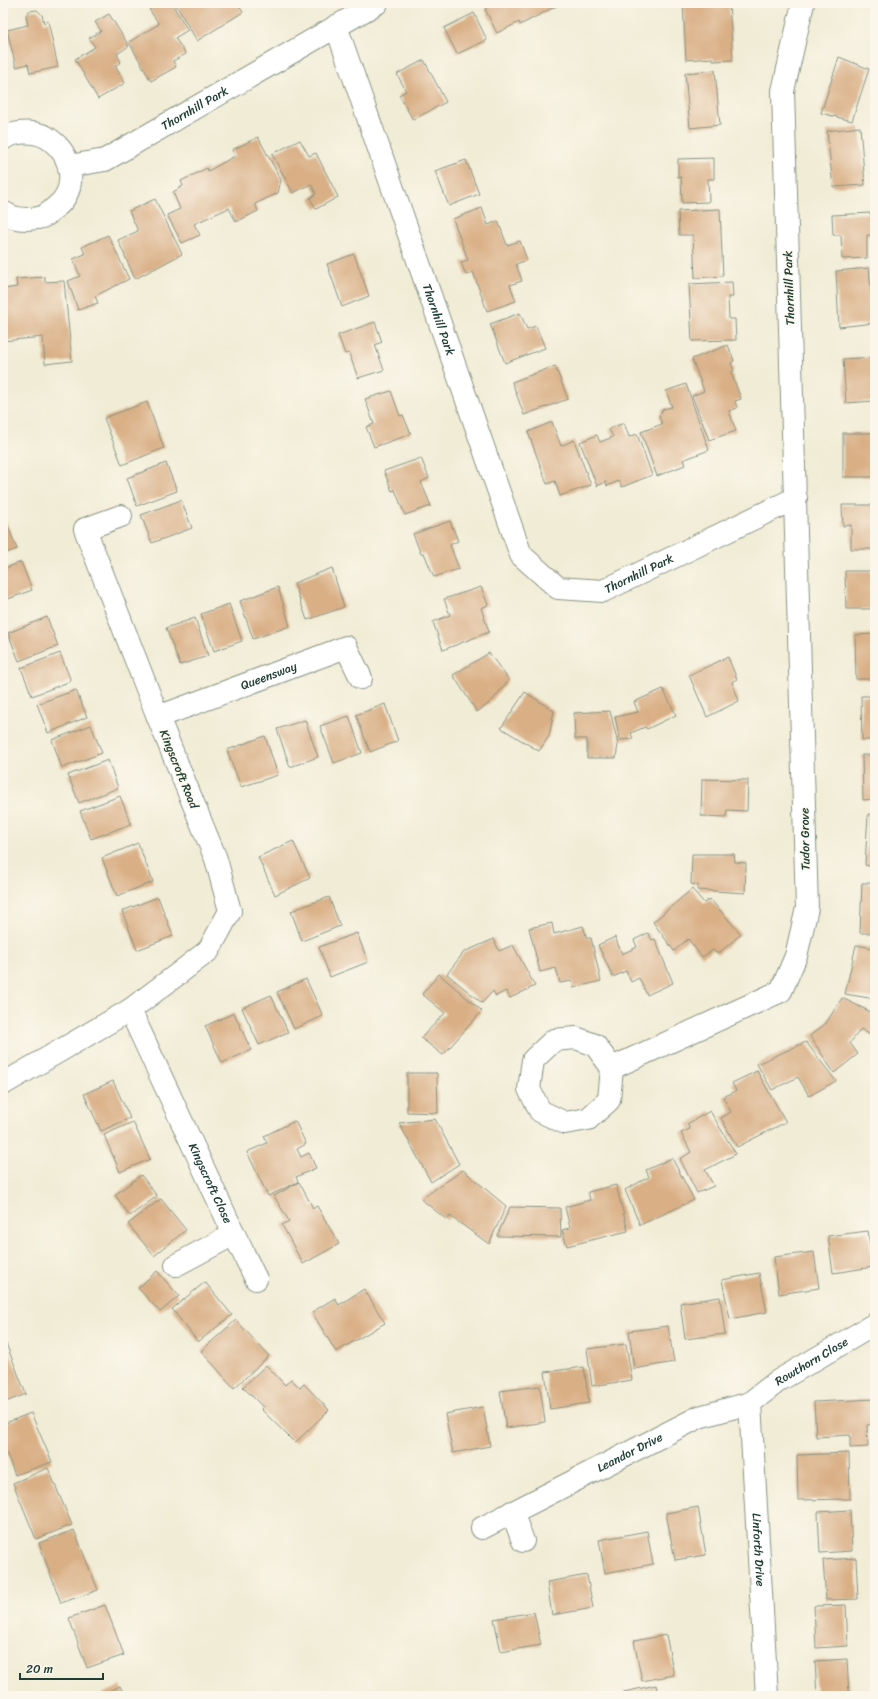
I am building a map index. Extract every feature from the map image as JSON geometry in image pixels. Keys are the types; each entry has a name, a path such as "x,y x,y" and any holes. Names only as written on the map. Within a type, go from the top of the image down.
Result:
{"street":[{"name":"Thornhill Park","path":"69,166 105,160 377,3"},
{"name":"Thornhill Park","path":"336,26 521,555 558,588 603,591 796,498 783,91 803,3"},
{"path":"3,139 7,136 22,132 38,134 52,141 62,153 69,166 71,178 69,190 60,204 44,217 24,220 3,212"},
{"name":"Tudor Grove","path":"612,1068 781,991 796,956 806,908 796,498"},
{"name":"Kingscroft Road","path":"3,1084 130,1010 209,950 230,911 216,859 158,717 85,529 121,516"},
{"name":"Queensway","path":"158,717 346,647 361,678"},
{"name":"Kingscroft Close","path":"130,1010 186,1133 256,1279"},
{"name":"Kingscroft Close","path":"176,1265 234,1234"},
{"name":"Rowthorn Close","path":"750,1403 778,1381 875,1324"},
{"name":"Leandor Drive","path":"482,1528 699,1417 750,1403"},
{"name":"Linforth Drive","path":"750,1403 767,1696"},
{"path":"512,1512 523,1541"}],"building":[{"path":"160,3 166,3 168,6 172,4 188,30 175,38 186,54 173,61 176,67 151,81 129,42 159,24 149,9"},
{"path":"179,3 237,3 243,12 197,41 176,5"},
{"path":"496,3 560,4 520,25 519,22 497,33 485,9"},
{"path":"683,3 729,3 733,60 713,61 713,58 686,60"},
{"path":"37,10 42,15 44,23 48,21 58,67 30,73 28,64 16,67 7,30 28,25 26,15 29,11"},
{"path":"474,13 487,40 457,54 444,28"},
{"path":"109,14 129,46 117,54 121,62 115,66 125,83 98,99 75,59 95,47 89,38 101,31 95,22"},
{"path":"839,57 869,69 852,121 821,113"},
{"path":"424,60 446,102 413,120 399,95 406,91 397,74"},
{"path":"715,70 720,125 690,128 685,73"},
{"path":"860,127 865,185 833,187 827,131"},
{"path":"258,137 281,180 278,193 255,204 258,211 236,222 229,208 194,224 200,235 182,243 167,215 180,209 173,192 183,186 181,181 207,168 208,171 235,156 232,150"},
{"path":"300,140 309,156 316,153 338,197 316,209 310,198 316,194 311,184 293,193 272,154"},
{"path":"714,158 714,179 708,179 709,202 682,203 681,177 678,177 678,159"},
{"path":"466,160 479,194 449,206 435,171"},
{"path":"155,199 182,254 135,279 118,240 138,231 129,211"},
{"path":"482,208 488,225 498,221 507,245 520,241 527,260 516,264 522,281 510,285 516,301 487,311 473,272 466,275 461,262 468,260 453,219"},
{"path":"720,209 723,276 695,278 693,235 679,235 678,211"},
{"path":"871,213 872,235 867,235 867,258 842,259 841,235 833,235 832,215"},
{"path":"108,235 129,279 95,296 98,303 78,310 68,281 80,276 73,259 85,254 82,247"},
{"path":"354,254 369,296 342,307 327,264"},
{"path":"869,268 874,323 839,327 836,271"},
{"path":"45,277 45,282 64,281 72,361 45,364 43,337 3,341 3,289 17,287 16,279"},
{"path":"732,282 733,297 728,297 729,319 735,319 736,340 692,341 689,284"},
{"path":"520,313 527,329 536,326 545,348 505,363 490,324"},
{"path":"375,322 382,342 375,345 384,370 358,378 349,353 345,354 338,335"},
{"path":"728,345 734,361 731,363 734,371 731,372 741,399 735,401 737,408 729,411 736,431 709,440 692,396 704,391 692,359"},
{"path":"874,357 875,401 846,403 843,359"},
{"path":"555,366 568,399 524,415 512,382"},
{"path":"686,384 709,450 683,460 685,465 657,476 641,432 662,424 659,416 663,409 672,407 666,391"},
{"path":"391,391 400,416 403,415 411,434 374,447 366,427 374,424 365,399"},
{"path":"147,402 164,448 122,465 104,418"},
{"path":"552,422 561,446 574,440 591,485 560,496 555,481 547,484 528,432"},
{"path":"624,423 629,437 637,434 652,475 622,487 619,481 607,486 606,482 597,486 580,442 597,435 600,442 613,437 609,429"},
{"path":"843,433 873,433 873,477 843,477"},
{"path":"421,458 429,478 421,482 431,506 405,515 395,490 392,491 384,471"},
{"path":"166,463 177,491 137,506 127,478"},
{"path":"181,500 192,528 152,543 141,515"},
{"path":"842,505 875,505 875,549 851,549 851,525 843,526"},
{"path":"6,521 17,549 3,554 3,522"},
{"path":"450,521 458,541 450,545 459,569 434,577 424,553 421,554 413,534"},
{"path":"21,562 32,590 3,601 3,569"},
{"path":"332,568 344,607 307,620 294,583"},
{"path":"845,571 871,571 872,584 875,583 875,609 846,609"},
{"path":"278,587 290,626 253,639 240,601"},
{"path":"481,587 488,605 481,608 489,632 443,650 433,622 450,615 444,599"},
{"path":"229,604 242,641 214,651 201,614"},
{"path":"47,617 58,646 19,661 8,633"},
{"path":"195,618 208,656 180,665 166,628"},
{"path":"875,634 875,679 856,679 855,635"},
{"path":"60,653 71,681 32,696 21,668"},
{"path":"489,653 509,680 491,702 477,712 453,675"},
{"path":"728,657 737,679 732,682 739,701 707,717 689,675"},
{"path":"663,689 676,715 647,729 645,727 631,733 633,739 620,740 615,717 638,712 634,702"},
{"path":"76,690 87,717 48,733 37,704"},
{"path":"525,692 554,711 549,736 539,751 501,728"},
{"path":"861,696 875,696 875,740 862,740"},
{"path":"385,704 398,741 370,752 356,715"},
{"path":"610,711 618,744 616,758 587,758 587,739 575,739 574,713"},
{"path":"349,716 362,753 334,763 320,726"},
{"path":"305,720 318,757 290,767 277,729"},
{"path":"91,725 102,753 62,768 52,740"},
{"path":"265,736 278,775 241,787 227,750"},
{"path":"862,755 875,755 875,799 863,800"},
{"path":"108,760 118,788 79,803 68,775"},
{"path":"702,779 748,780 747,811 727,810 726,817 701,816"},
{"path":"120,796 131,824 91,839 80,811"},
{"path":"868,814 875,815 875,867 865,865"},
{"path":"293,841 310,878 275,895 258,857"},
{"path":"138,843 153,882 117,896 102,858"},
{"path":"692,854 734,854 735,862 746,863 745,893 698,890 698,885 691,884"},
{"path":"862,883 875,883 875,933 860,933"},
{"path":"692,889 704,903 710,899 741,934 718,954 713,950 702,957 688,939 674,951 653,922"},
{"path":"158,897 173,936 137,950 122,911"},
{"path":"329,897 340,926 302,941 291,911"},
{"path":"552,923 554,934 583,926 587,938 591,938 601,981 573,988 572,981 560,983 556,968 540,972 529,928"},
{"path":"357,933 368,962 330,977 319,947"},
{"path":"648,933 652,940 655,939 673,983 647,995 639,978 631,982 626,971 613,977 598,945 615,937 622,954 637,947 634,940"},
{"path":"494,939 499,951 513,945 535,986 510,998 506,991 496,996 493,991 482,1003 447,974 464,952"},
{"path":"875,942 875,999 845,994 856,945 873,948"},
{"path":"439,974 482,1011 443,1055 421,1038 445,1013 422,994"},
{"path":"306,979 323,1016 294,1029 277,992"},
{"path":"271,995 288,1032 259,1045 242,1008"},
{"path":"842,998 875,1014 875,1033 872,1036 861,1029 850,1043 858,1054 834,1073 810,1036 826,1023"},
{"path":"234,1013 251,1050 222,1063 205,1026"},
{"path":"806,1042 836,1081 809,1096 798,1077 772,1090 757,1064"},
{"path":"757,1071 786,1122 737,1147 721,1118 731,1112 723,1097 736,1091 732,1083"},
{"path":"407,1073 437,1073 438,1113 407,1112"},
{"path":"113,1081 130,1118 101,1131 84,1094"},
{"path":"710,1111 736,1154 705,1170 714,1186 697,1193 680,1159 691,1152 681,1133 690,1129 687,1124"},
{"path":"435,1119 459,1164 431,1182 399,1123"},
{"path":"295,1121 306,1144 297,1149 301,1157 309,1153 316,1168 296,1177 298,1182 268,1196 247,1152 267,1143 264,1136"},
{"path":"133,1122 150,1159 120,1172 104,1135"},
{"path":"672,1158 694,1200 640,1225 625,1190 649,1177 646,1170"},
{"path":"463,1170 506,1206 489,1244 450,1216 447,1220 421,1199"},
{"path":"141,1175 157,1196 130,1216 115,1195"},
{"path":"299,1182 313,1208 317,1206 339,1244 303,1264 282,1225 289,1221 274,1196"},
{"path":"616,1185 628,1231 567,1246 562,1230 570,1228 565,1207 590,1200 588,1192"},
{"path":"161,1199 186,1230 154,1256 128,1224"},
{"path":"510,1207 560,1208 561,1237 497,1236"},
{"path":"868,1231 873,1267 833,1273 828,1236"},
{"path":"814,1252 819,1288 779,1294 774,1257"},
{"path":"157,1271 179,1296 160,1312 138,1288"},
{"path":"759,1273 767,1312 730,1319 722,1280"},
{"path":"205,1282 232,1315 198,1342 172,1309"},
{"path":"364,1289 385,1323 336,1352 312,1312 335,1298 339,1305"},
{"path":"720,1297 725,1334 685,1339 680,1303"},
{"path":"236,1320 269,1356 234,1388 201,1351"},
{"path":"668,1326 674,1362 634,1369 629,1331"},
{"path":"5,1341 26,1394 3,1403 3,1342"},
{"path":"626,1344 632,1380 592,1386 587,1349"},
{"path":"266,1365 285,1385 291,1379 300,1388 304,1384 329,1410 295,1443 261,1409 263,1407 243,1387"},
{"path":"584,1367 589,1403 550,1409 545,1372"},
{"path":"540,1386 545,1422 506,1428 500,1391"},
{"path":"875,1399 875,1424 867,1425 868,1447 850,1448 850,1435 816,1437 814,1402"},
{"path":"483,1407 490,1446 453,1453 445,1414"},
{"path":"31,1413 52,1462 15,1475 3,1444 3,1424"},
{"path":"849,1453 850,1499 798,1500 797,1455"},
{"path":"48,1468 72,1525 36,1539 13,1483"},
{"path":"698,1507 706,1555 675,1560 666,1513"},
{"path":"850,1510 852,1551 820,1553 818,1512"},
{"path":"74,1530 98,1590 61,1603 39,1543"},
{"path":"647,1531 653,1564 605,1573 599,1540"},
{"path":"856,1558 858,1599 826,1600 823,1560"},
{"path":"587,1575 593,1608 552,1615 547,1582"},
{"path":"105,1605 124,1655 87,1668 69,1618"},
{"path":"846,1605 848,1646 816,1648 814,1606"},
{"path":"534,1612 541,1645 501,1652 494,1619"},
{"path":"666,1635 674,1675 642,1681 634,1641"},
{"path":"847,1659 849,1696 817,1696 815,1661"},
{"path":"656,1685 658,1696 625,1696 624,1692"},
{"path":"120,1686 125,1696 98,1696"}]}
